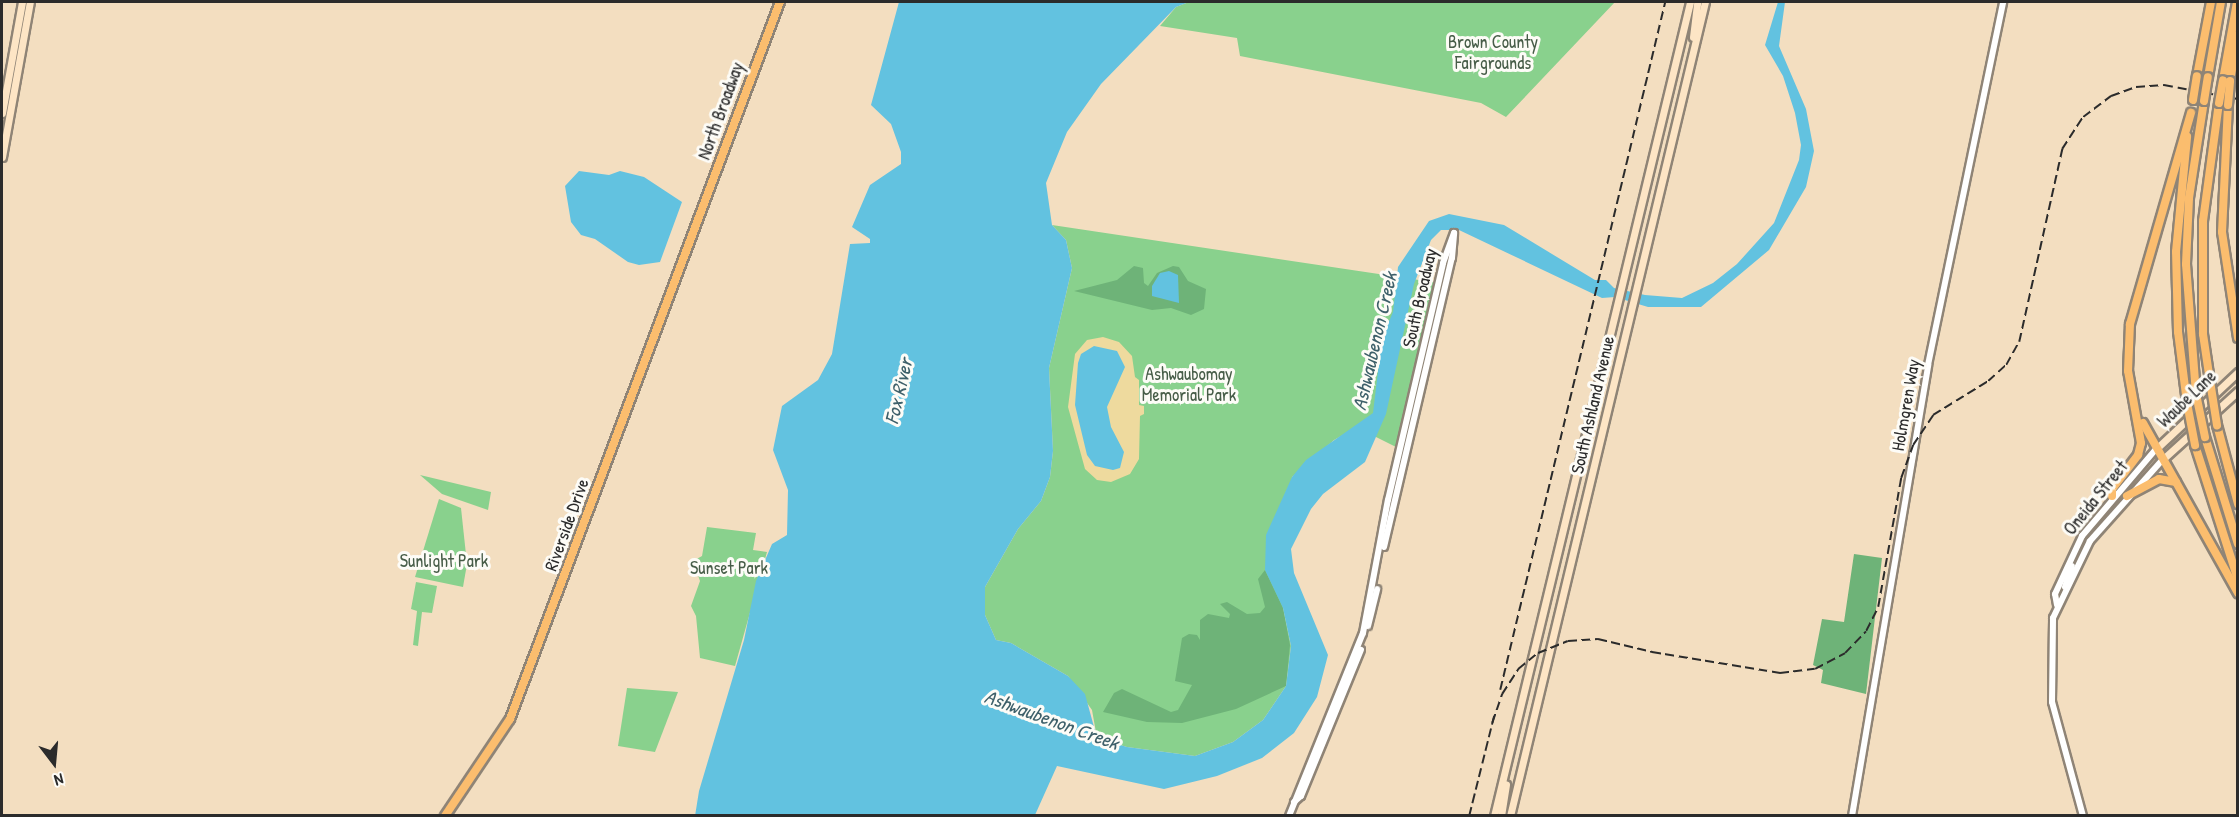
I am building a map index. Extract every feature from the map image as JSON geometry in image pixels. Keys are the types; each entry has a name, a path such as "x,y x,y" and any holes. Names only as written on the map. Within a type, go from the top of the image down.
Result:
{"highway":[{"path":"2211,2 2191,113 2176,252 2178,332 2187,403 2196,445 2238,580"},
{"path":"2221,2 2189,198 2186,264 2196,394 2205,437 2238,544"},
{"path":"2237,2 2224,104 2203,221 2203,334 2217,424 2238,504"},
{"path":"2227,81 2238,35"},
{"path":"2224,104 2222,232 2238,337"},
{"path":"2112,496 2112,489 2140,450 2142,437 2128,371 2130,324 2191,113"},
{"path":"2136,410 2238,593"},
{"path":"2127,496 2159,480 2176,482"}],"main road":[{"path":"2,113 22,2"},
{"path":"2,157 30,2"},
{"name":"North Broadway","path":"692,232 780,2"},
{"name":"South Ashland Avenue","path":"1494,816 1689,2"},
{"path":"1693,51 1697,2"},
{"name":"South Ashland Avenue","path":"1510,816 1693,51 1707,2"},
{"name":"Riverside Drive","path":"445,816 510,719 692,232"},
{"name":"Waube Lane","path":"2157,448 2238,372"},
{"name":"Waube Lane","path":"2163,459 2238,391"},
{"path":"1501,816 1506,766"}],"street":[{"name":"Holmgren Way","path":"1852,816 1927,368 2003,2"},
{"name":"South Broadway","path":"1288,816 1363,633 1388,500 1443,263 1454,233 1452,258 1385,539 1373,610 1349,685 1301,796 1294,802"},
{"name":"Oneida Street","path":"2083,816 2050,686 2050,648 2057,605 2055,594 2082,536 2112,496 2157,448"},
{"path":"2057,605 2064,597 2090,541 2127,496 2163,459"},
{"path":"2090,541 2091,529 2112,496"},
{"path":"2064,597 2082,536"}],"green space":[{"name":"Brown County Fairgrounds","path":"1189,2 1615,2 1506,117 1481,103 1240,56 1237,38 1160,26 1176,7"},
{"name":"Ashwaubomay Memorial Park","path":"1052,225 1439,283 1400,449 1374,436 1366,422 1334,440 1292,477 1283,608 1291,646 1286,686 1263,720 1233,742 1195,756 1127,747 1097,738 1092,710 1068,676 1011,643 996,640 985,615 985,587 1018,529 1041,501 1050,477 1053,451 1049,368 1072,268 1066,240"},
{"path":"1134,266 1143,268 1144,283 1148,286 1157,273 1173,266 1179,267 1188,281 1206,289 1204,309 1191,315 1171,308 1152,310 1074,291 1117,280"},
{"path":"420,475 491,492 488,510 442,494"},
{"name":"Sunlight Park","path":"439,499 461,508 467,564 463,587 415,577"},
{"name":"Sunset Park","path":"707,527 756,533 753,550 767,552 735,666 700,658 696,616 691,606 700,581 693,561 702,556"},
{"path":"1854,554 1882,558 1866,694 1821,683 1823,670 1813,665 1822,619 1844,622"},
{"path":"1265,570 1283,608 1290,645 1286,686 1236,709 1182,723 1147,722 1103,712 1114,693 1122,689 1171,712 1178,710 1192,685 1175,681 1182,638 1189,634 1197,635 1200,640 1200,620 1208,614 1229,618 1230,614 1220,604 1227,602 1247,614 1260,613 1265,607 1258,579"},
{"path":"416,582 437,586 432,613 422,612 418,646 413,645 417,611 411,609"},
{"path":"627,688 678,692 655,752 618,746"}],"sand":[{"path":"1103,337 1119,342 1132,356 1135,377 1139,380 1139,405 1144,406 1144,414 1140,416 1139,459 1130,474 1111,482 1097,480 1085,469 1068,407 1075,354 1087,340"}],"water":[{"path":"899,2 1189,2 1176,7 1101,84 1067,132 1046,183 1052,225 1066,240 1072,268 1049,368 1053,451 1050,477 1041,501 1018,529 985,587 985,615 996,640 1011,643 1068,676 1085,694 1097,738 1127,747 1195,756 1233,742 1263,720 1286,686 1291,646 1283,608 1265,570 1266,535 1292,477 1306,460 1373,413 1382,338 1393,312 1398,267 1429,221 1449,214 1504,225 1595,280 1606,280 1614,288 1645,295 1682,298 1713,283 1737,264 1774,223 1799,160 1801,145 1795,113 1783,76 1765,45 1778,2 1785,2 1779,46 1806,109 1814,151 1806,187 1769,250 1701,307 1648,307 1615,297 1602,298 1459,230 1441,230 1431,240 1414,284 1386,414 1365,462 1323,494 1311,509 1291,549 1294,573 1328,655 1317,697 1294,733 1262,758 1217,776 1164,789 1057,766 1035,815 695,816 699,791 744,640 756,581 772,544 787,535 788,490 773,450 782,406 818,380 832,354 850,244 870,243 870,239 852,227 870,185 901,164 901,152 891,124 871,105"},
{"path":"579,171 609,175 620,171 644,177 682,202 660,262 639,265 628,262 595,239 581,235 571,222 565,186"},
{"path":"1169,271 1178,275 1179,303 1152,296 1152,286 1160,273"},
{"path":"1094,346 1117,351 1125,367 1107,407 1111,427 1124,452 1120,468 1113,470 1095,466 1087,455 1075,405 1078,363 1081,354"}],"railway":[{"path":"1500,690 1665,2"},
{"path":"1492,723 1502,694 1518,669 1538,653 1568,641 1598,639 1652,652 1780,673 1815,669 1845,653 1866,631 1878,607 1901,478 1913,445 1933,415 1988,381 2006,365 2019,342 2062,149 2083,117 2111,96 2136,87 2164,85 2238,99"},
{"path":"1469,816 1494,716"}],"water label":[{"name":"Ashwaubenon Creek","path":"1374,341"},
{"name":"Fox River","path":"898,391"},
{"name":"Ashwaubenon Creek","path":"1052,719"}]}
